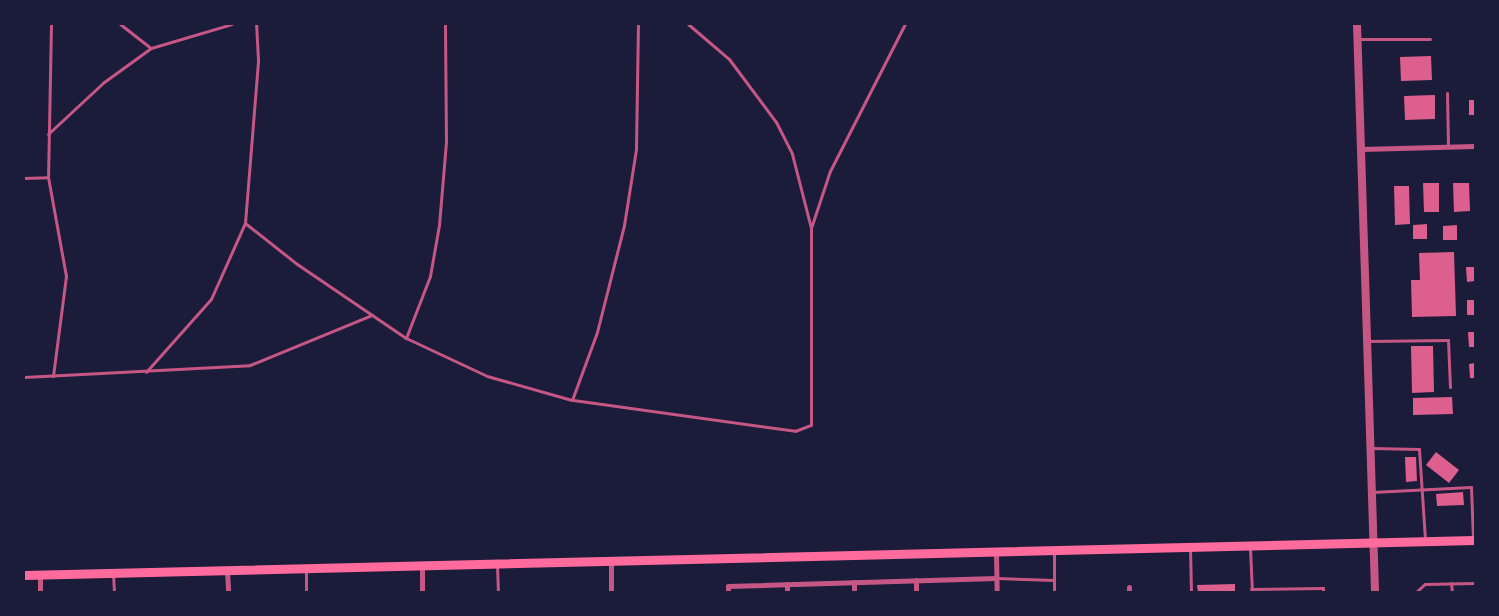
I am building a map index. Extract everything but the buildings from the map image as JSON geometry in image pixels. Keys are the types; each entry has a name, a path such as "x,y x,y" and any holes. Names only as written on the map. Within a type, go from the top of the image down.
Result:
{"main road":[{"path":"24,575 1250,547 1474,540"}],"street":[{"path":"1357,24 1375,592"},
{"path":"1361,149 1475,146"},
{"path":"996,553 997,592"},
{"path":"611,561 611,592"},
{"path":"422,566 422,592"},
{"path":"227,570 228,592"},
{"path":"40,574 40,592"},
{"path":"728,589 787,584 996,578"},
{"path":"916,580 916,592"},
{"path":"854,582 854,592"},
{"path":"787,584 787,592"}],"lane":[{"path":"51,24 47,135 48,177 66,276 53,376"},
{"path":"120,24 151,48"},
{"path":"47,135 104,82 151,48 232,24"},
{"path":"146,372 211,299 244,223 258,60 256,24"},
{"path":"406,338 430,276 439,225 447,123 445,24"},
{"path":"572,400 597,332 624,225 636,150 638,24"},
{"path":"244,223 406,338 487,376 572,400 795,431 811,425 811,228 792,154 776,122 729,59 688,24"},
{"path":"811,228 830,171 905,24"},
{"path":"1358,39 1430,39"},
{"path":"1447,93 1448,147"},
{"path":"24,178 48,177"},
{"path":"24,377 250,365 372,315"},
{"path":"1367,341 1448,340 1450,387"},
{"path":"1370,448 1419,449 1425,541"},
{"path":"1372,492 1471,487 1474,540"},
{"path":"1250,547 1251,591 1323,588 1323,592"},
{"path":"1190,548 1192,592"},
{"path":"1054,551 1054,592"},
{"path":"497,564 498,592"},
{"path":"306,568 306,592"},
{"path":"113,573 114,592"},
{"path":"996,578 1054,580"},
{"path":"1416,592 1425,584 1475,582"},
{"path":"1451,583 1452,592"}]}
